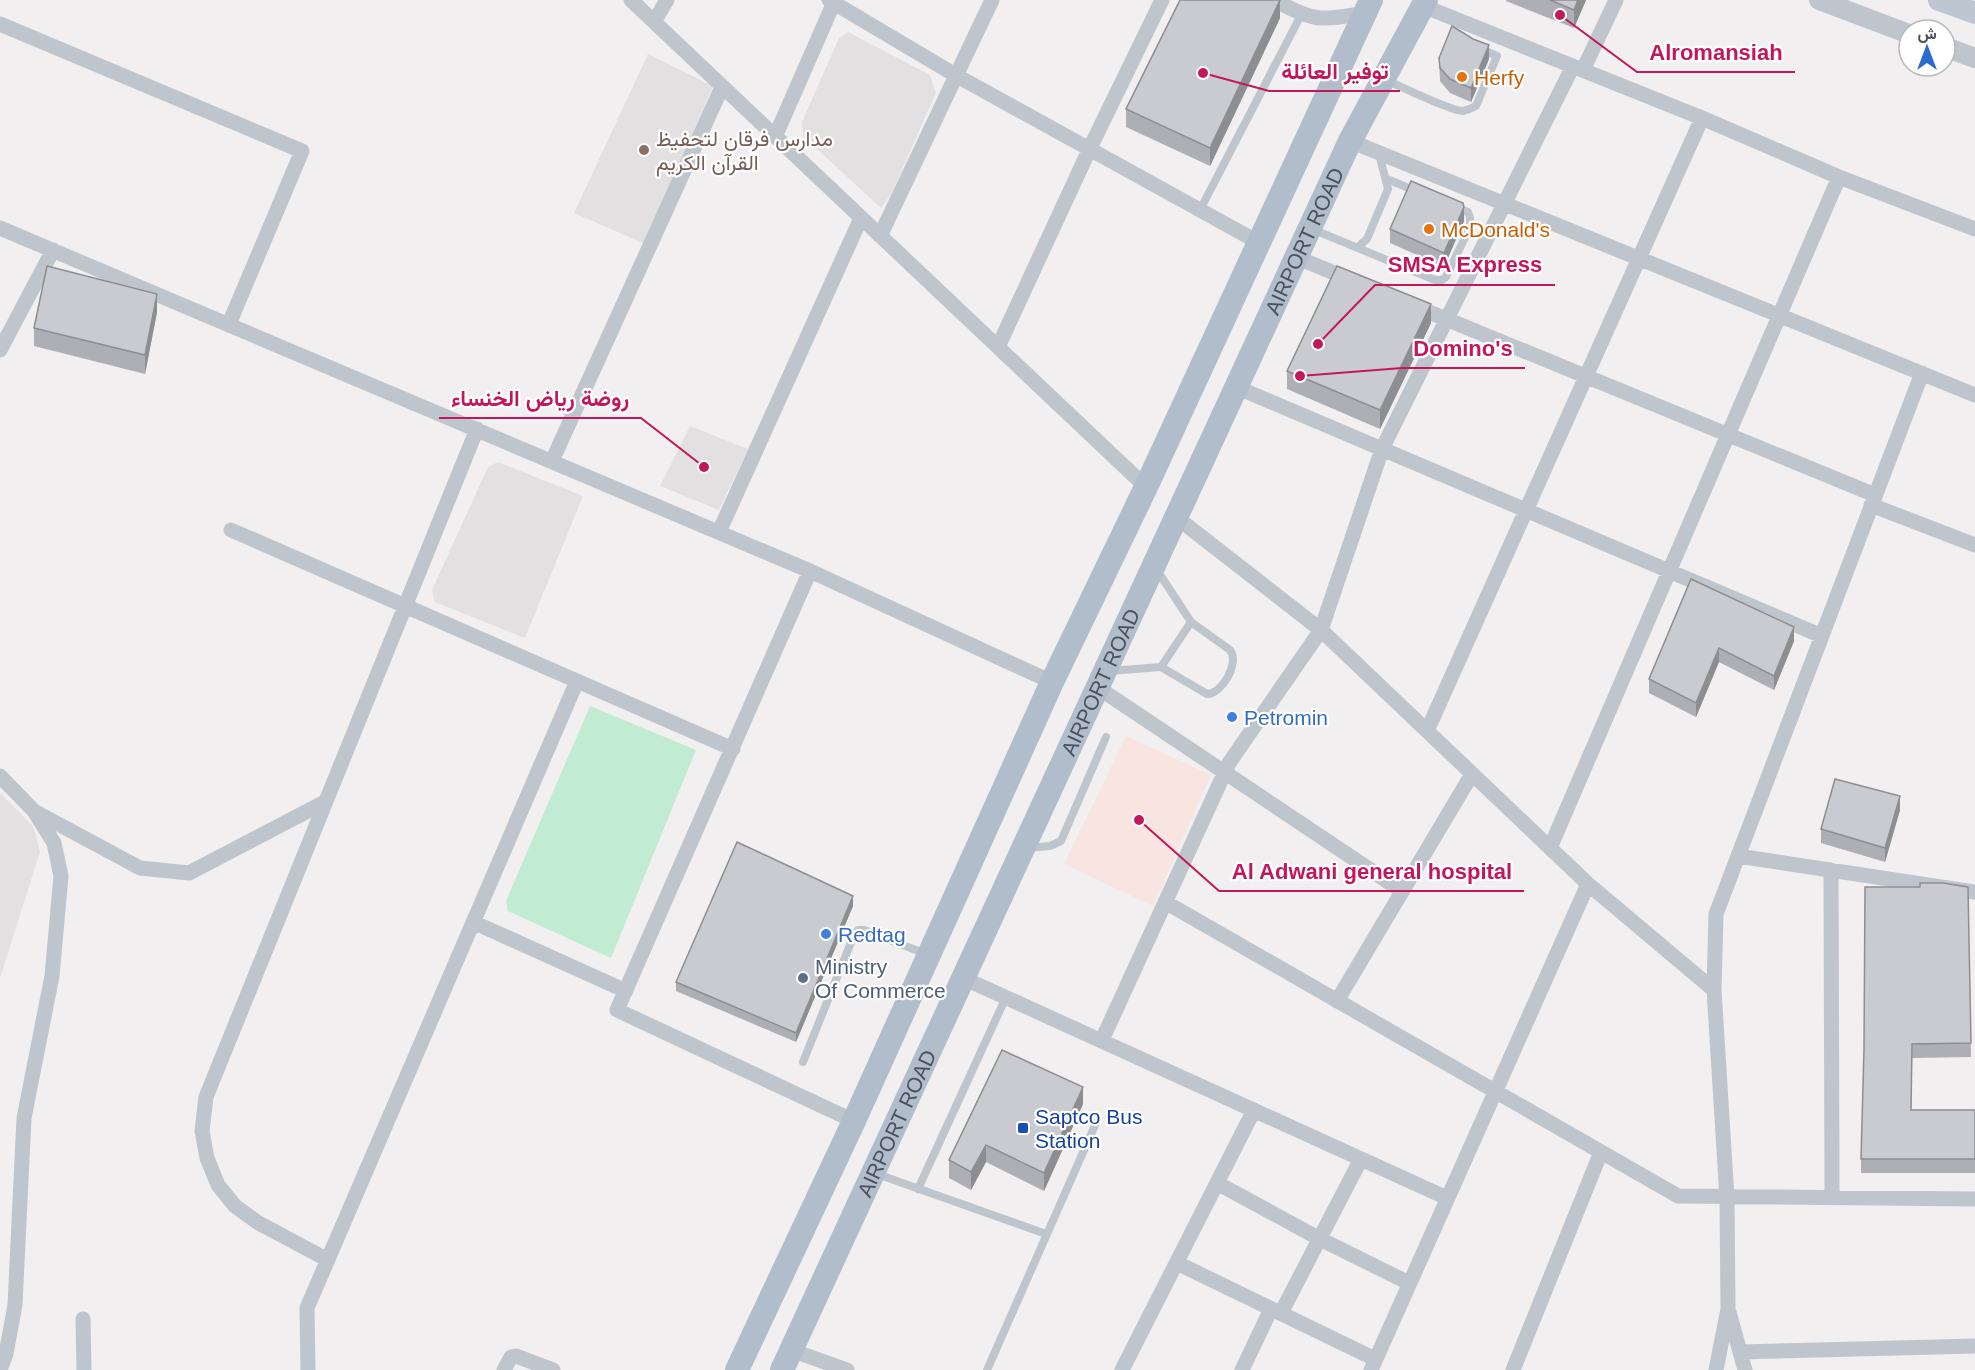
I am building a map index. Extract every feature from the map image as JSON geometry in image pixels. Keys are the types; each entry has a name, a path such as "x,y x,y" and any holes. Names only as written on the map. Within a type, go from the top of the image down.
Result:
{"main road":[{"path":"1939,0 1975,13"},
{"name":"AIRPORT ROAD","path":"786,1360 1309,228 1350,141 1424,3"},
{"name":"AIRPORT ROAD","path":"737,1370 854,1121 1052,682 1146,487 1368,6"}],"street":[{"path":"631,0 1146,487"},
{"path":"654,22 667,0"},
{"path":"880,236 992,0"},
{"path":"998,347 1090,148 1162,0"},
{"path":"1275,0 1301,15 1313,18 1329,18 1368,6"},
{"path":"1101,1040 1229,763 1321,630 1382,449 1504,203 1616,0"},
{"path":"1819,0 1897,29"},
{"path":"775,137 833,1 957,76 1258,242"},
{"path":"1424,3 1459,25 1578,68 1702,117 1839,177 1975,229"},
{"path":"0,24 302,151 229,324"},
{"path":"1957,51 1975,58"},
{"path":"552,461 722,87"},
{"path":"1427,731 1702,117"},
{"path":"1350,141 1975,395"},
{"path":"1550,848 1839,177"},
{"path":"719,532 861,218"},
{"path":"0,228 810,571 1052,682"},
{"path":"0,350 53,250"},
{"path":"1296,257 1360,284"},
{"path":"1393,297 1728,435 1975,545"},
{"path":"1716,1370 1728,1309 1727,1198 1714,990 1716,914 1922,373"},
{"path":"1236,387 1822,636"},
{"path":"328,1260 257,1222 235,1206 218,1185 207,1158 202,1131 206,1097 477,429"},
{"path":"1176,517 1321,630 1588,884 1714,990"},
{"path":"231,530 733,749"},
{"path":"810,571 617,1010 854,1121"},
{"path":"1101,679 1225,772 1402,891"},
{"path":"308,1370 307,1308 577,681"},
{"path":"1337,1001 1472,774"},
{"path":"0,776 34,811 54,843 61,876 52,976 24,1118 15,1305 6,1354 0,1370"},
{"path":"34,811 140,868 189,873 325,802"},
{"path":"1738,856 1975,892"},
{"path":"1832,870 1832,1196"},
{"path":"1177,1263 1276,1311 1373,1365 1588,884"},
{"path":"1165,902 1678,1196 1975,1199"},
{"path":"473,922 626,991"},
{"path":"963,978 1447,1198"},
{"path":"1122,1370 1254,1110"},
{"path":"1513,1370 1601,1152"},
{"path":"1242,1370 1320,1239 1361,1159"},
{"path":"1217,1183 1320,1239 1409,1283"},
{"path":"1728,1309 1745,1370"},
{"path":"83,1319 84,1370"},
{"path":"1740,1352 1975,1346"},
{"path":"504,1370 511,1357 516,1356 553,1370"},
{"path":"786,1360 845,1370"}],"lane":[{"path":"1200,210 1301,15"},
{"path":"1383,79 1418,95 1464,111 1476,106 1497,56 1478,48"},
{"path":"1358,247 1367,239 1388,189 1379,154"},
{"path":"1387,179 1427,195"},
{"path":"1309,228 1435,280 1442,280 1446,277 1470,227 1468,212 1448,204"},
{"path":"1101,679 1161,667 1208,694 1214,694 1219,690 1235,664 1230,650 1191,622 1154,565"},
{"path":"1161,667 1191,622"},
{"path":"1023,848 1050,846 1061,841 1106,737"},
{"path":"803,1062 858,930 864,930 930,955"},
{"path":"918,1189 1006,997"},
{"path":"987,1370 1096,1123"},
{"path":"873,1172 1046,1234"}],"shaded area":[{"path":"848,32 930,75 936,93 891,194 881,208 803,136 802,122 839,38"},
{"name":"مدارس فرقان لتحفيظ القرآن الكريم","path":"648,54 713,86 645,244 574,213"},
{"path":"690,426 748,449 719,510 660,486"},
{"path":"498,462 583,496 525,638 435,602 432,590 488,467"},
{"path":"1126,736 1211,775 1153,906 1064,864"},
{"path":"0,793 33,826 40,852 0,978"}],"green space":[{"path":"590,706 696,750 611,958 508,911 506,901"}],"building":[{"path":"1180,0 1280,0 1210,148 1126,109"},
{"path":"1550,0 1578,0 1574,10"},
{"name":"Herfy","path":"1452,26 1473,39 1489,45 1471,88 1450,79 1440,68 1439,58"},
{"name":"McDonald's","path":"1411,181 1463,203 1464,207 1444,253 1390,229"},
{"path":"47,266 157,294 145,355 34,328"},
{"path":"1337,266 1431,304 1380,410 1287,371"},
{"path":"1691,579 1794,627 1774,676 1719,648 1696,703 1649,679"},
{"path":"1835,779 1900,796 1885,848 1821,829"},
{"path":"737,842 853,896 796,1033 676,982"},
{"path":"1920,883 1943,883 1968,887 1971,1043 1912,1044 1911,1110 1975,1110 1975,1159 1861,1159 1865,887 1920,887"},
{"name":"Saptco Bus Station","path":"1002,1050 1083,1087 1044,1173 986,1145 971,1172 949,1160"}],"place":[{"name":"Alromansiah","path":"1560,15"},
{"name":"توفير العائلة","path":"1203,73"},
{"name":"Herfy","path":"1462,77"},
{"name":"مدارس فرقان لتحفيظ القرآن الكريم","path":"644,150"},
{"name":"McDonald's","path":"1429,229"},
{"name":"SMSA Express","path":"1318,344"},
{"name":"Domino's","path":"1300,376"},
{"name":"روضة رياض الخنساء","path":"704,467"},
{"name":"Petromin","path":"1232,717"},
{"name":"Al Adwani general hospital","path":"1139,820"},
{"name":"Redtag","path":"826,934"},
{"name":"Ministry Of Commerce","path":"803,978"},
{"name":"Saptco Bus Station","path":"1023,1128"}]}
